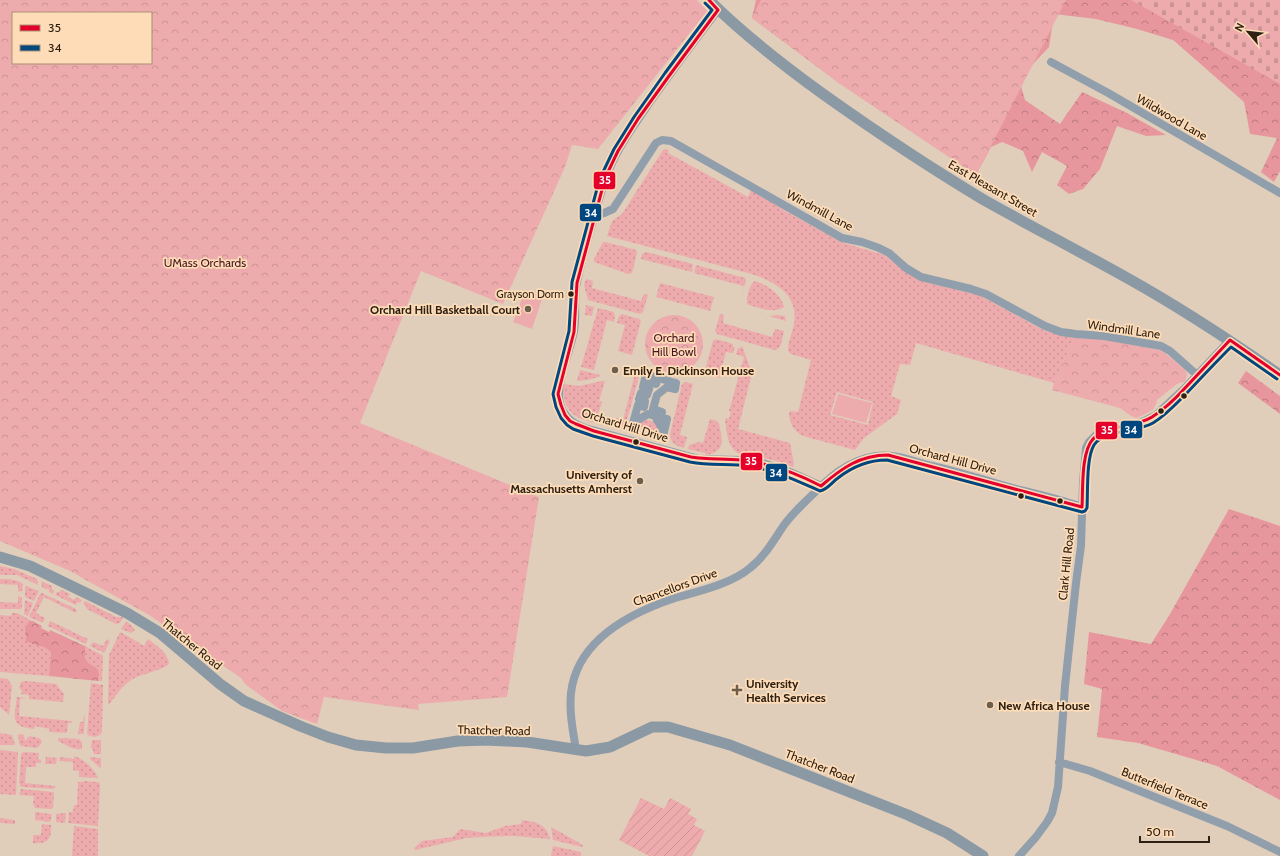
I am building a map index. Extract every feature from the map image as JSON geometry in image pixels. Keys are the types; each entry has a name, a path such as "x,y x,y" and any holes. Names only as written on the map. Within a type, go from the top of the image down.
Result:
{"street":[{"name":"East Pleasant Street","path":"709,0 754,42 867,126 984,200 1130,279 1179,308 1230,340 1280,375"},
{"name":"Orchard Hill Drive","path":"718,10 677,64 624,140 608,171 576,283 574,332 558,394 560,404 566,417 585,428 691,457 705,460 740,460 758,462 779,468 821,486 836,473 853,462 877,455 888,455 1082,507"},
{"name":"Wildwood Lane","path":"1051,62 1280,193"},
{"name":"Windmill Lane","path":"595,215 613,209 656,144 662,140 671,141 842,238 862,242 889,253 906,268 921,277 982,292 1045,326 1061,332 1104,336 1161,346 1170,351 1197,375"},
{"name":"Clark Hill Road","path":"1019,856 1047,822 1052,813 1058,787 1072,619 1081,540 1086,452 1089,442 1097,434 1104,431 1135,425 1149,419 1172,401 1230,340"},
{"path":"646,375 652,376 650,382 656,384 658,378 676,383 675,389 667,387 657,395 653,409 662,412 661,418 667,419 664,432 655,416 648,414 633,423 638,405 644,407 645,401 639,399 641,393 647,395 649,389 642,387 646,375"},
{"name":"Chancellors Drive","path":"576,750 571,712 572,684 580,665 596,643 608,631 630,616 660,603 716,585 743,574 762,557 789,518 821,486"},
{"name":"Thatcher Road","path":"0,557 40,570 128,613 160,633 220,684 244,701 328,737 356,745 386,748 413,748 458,741 486,740 527,742 576,750 592,750 610,746 652,727 662,726 730,745 921,820 947,833 983,856"},
{"name":"Butterfield Terrace","path":"1060,762 1090,771 1226,826 1280,852"}],"green space":[{"name":"UMass Orchards","path":"0,0 697,0 707,11 598,149 572,145 565,167 503,304 421,271 360,423 539,497 507,697 418,704 419,710 324,697 317,724 282,711 245,684 241,678 149,615 70,571 0,541"},
{"path":"756,0 1163,0 1280,14 1280,171 1274,182 1261,172 1277,138 1250,134 1244,102 1173,40 1096,19 1054,14 1049,47 1019,79 1025,100 1060,124 1082,92 1127,113 1166,135 1146,136 1117,126 1100,169 1083,189 1069,194 1057,185 1067,166 1042,152 1032,172 1023,151 1002,142 991,147 976,175 839,83 752,18"},
{"path":"761,0 1066,0 976,175 839,83 752,18"},
{"path":"1131,0 1280,0 1280,84"},
{"path":"663,150 669,150 668,153 748,197 751,190 841,242 884,255 920,281 979,295 1045,331 1074,338 1054,383 916,343 910,365 900,364 891,396 901,400 897,414 864,438 855,450 803,436 793,426 789,413 790,411 798,412 811,360 791,354 788,351 795,314 793,305 784,291 769,281 752,274 607,236 612,221 622,214","holes":["837,392 873,402 868,425 830,415"]},
{"path":"603,242 636,250 637,253 632,273 628,274 594,262 594,259"},
{"path":"646,252 693,264 692,272 641,259 642,254"},
{"path":"696,265 745,278 746,280 740,302 744,286 694,273"},
{"path":"586,279 593,281 592,288 641,301 644,294 648,295 643,312 640,314 588,300 584,285"},
{"path":"755,281 765,285 777,294 784,307 771,310 761,309 747,304 748,292 751,285"},
{"path":"660,283 714,297 710,311 656,297"},
{"name":"Orchard Hill Basketball Court","path":"525,290 543,296 532,329 513,322"},
{"path":"586,305 594,307 592,316 585,315"},
{"path":"598,308 614,312 615,315 614,322 607,320 594,370 581,367"},
{"path":"748,310 769,316 785,316 786,321"},
{"path":"622,314 641,321 632,355 618,351 625,325 617,323 619,316"},
{"path":"720,314 724,315 723,323 772,337 775,329 784,331 779,348 775,350 717,334 715,331"},
{"name":"Orchard Hill Bowl","path":"668,315 680,315 695,323 703,338 703,350 695,365 680,373 668,373 653,365 645,350 645,338 653,323"},
{"path":"1074,338 1100,339 1159,350 1165,353 1185,370 1187,374 1185,381 1177,384 1157,400 1155,407 1146,414 1136,418 1120,408 1052,390"},
{"path":"716,339 733,344 733,347 735,347 733,353 726,352 719,378 704,374 713,341"},
{"path":"742,346 752,373 738,429 790,443 794,464 793,467 777,461 738,453 734,450 730,443 725,420 726,418 729,419 731,412 729,411 744,357 736,354 738,348"},
{"path":"580,370 601,376 588,380 577,381"},
{"path":"636,370 640,373 627,420 624,426 618,427 614,424 616,418 623,420"},
{"path":"1246,371 1280,396 1280,414 1238,383"},
{"path":"605,381 599,401 602,402 595,423 574,415 568,408 564,398 564,384 579,386"},
{"path":"685,382 693,384 680,435 687,437 684,448 674,444 671,440 670,434 682,384"},
{"path":"838,394 872,403 866,423 832,414"},
{"path":"641,418 655,422 662,435 659,434 659,432 638,426 637,428 632,427 633,423"},
{"path":"710,419 718,422 720,425 722,443 719,450 706,455 705,453 688,449 689,445 699,442 703,443"},
{"path":"1229,509 1280,526 1280,800 1217,766 1138,743 1097,737 1102,689 1084,684 1089,632 1151,644 1170,614"},
{"path":"0,566 14,569 37,579 38,585 17,575 0,575"},
{"path":"0,579 20,582 23,584 22,591 18,592 18,585 0,584"},
{"path":"41,581 52,586 54,591 53,594 49,592 49,589 42,587"},
{"path":"26,586 39,591 34,601 25,597"},
{"path":"62,590 70,594 68,597 74,600 76,597 82,600 76,605 55,595 57,592"},
{"path":"42,593 76,609 76,613 44,597 36,613 45,618 43,623 29,617 40,594"},
{"path":"18,596 22,598 21,609 0,609 0,602 18,603"},
{"path":"25,600 33,603 28,616 24,614"},
{"path":"85,601 116,617 123,617 120,623 116,624 87,609 83,604"},
{"path":"12,613 17,613 32,621 27,624 25,628 29,643 45,646 51,652 49,676 0,672 0,615 11,616"},
{"path":"29,621 33,621 42,626 41,628 49,632 50,630 85,646 85,657 87,661 99,671 98,681 49,676 51,652 45,647 26,641 25,628"},
{"path":"50,621 88,639 86,644 48,626"},
{"path":"127,622 135,630 131,633 121,629"},
{"path":"120,632 144,646 148,639 167,656 169,664 131,680 108,704 109,655"},
{"path":"107,639 110,641 104,653 90,646 93,642 103,646"},
{"path":"85,646 103,656 102,681 98,681 99,671 97,668 89,664 85,657"},
{"path":"0,678 8,679 12,686 9,715 0,707"},
{"path":"26,681 56,684 64,694 63,702 29,699 29,695 21,694 22,691 19,687 21,682"},
{"path":"91,683 103,685 102,732 95,737 87,734"},
{"path":"17,697 26,698 20,699 19,716 72,721 72,723 68,723 67,733 49,732 50,729 35,726 34,729 19,725 15,719"},
{"path":"84,716 84,734 78,734 80,722 83,722"},
{"path":"0,733 12,735 15,745 0,745"},
{"path":"18,734 24,735 25,741 29,736 39,738 42,741 41,744 37,748 21,746 19,743"},
{"path":"59,738 79,739 82,742 82,749 70,747 58,741"},
{"path":"92,740 101,740 101,754 94,754 91,746"},
{"path":"0,750 18,752 16,795 0,794"},
{"path":"23,752 39,753 38,759 41,760 41,763 36,763 36,767 26,767 25,783 56,786 54,789 20,786 21,755"},
{"path":"74,756 88,764 98,778 79,777 79,771 73,770 73,762 59,761 60,757 74,759"},
{"path":"46,757 57,758 56,764 45,764"},
{"path":"90,757 101,758 100,768 90,759"},
{"path":"78,782 98,782 100,784 98,826 68,823 69,812 73,812 74,805 77,805"},
{"path":"21,789 53,792 53,808 35,808 33,804 34,796 19,795"},
{"path":"641,798 664,809 670,798 691,809 688,814 697,819 694,825 705,831 692,856 649,856 619,840"},
{"path":"35,812 51,814 50,822 35,820"},
{"path":"66,813 65,823 56,822 56,814"},
{"path":"0,818 15,820 15,824 0,823"},
{"path":"522,820 536,823 544,827 549,834 550,839 514,836 480,837 466,838 415,850 414,848 422,841 453,837 460,829 486,833 505,826 521,824"},
{"path":"42,824 51,825 51,834 45,842 33,843 33,835 41,835"},
{"path":"74,826 98,829 98,856 72,856"},
{"path":"551,827 583,845 582,847 553,840"},
{"path":"553,846 581,852 581,856 551,856"}],"transit line":[{"name":"35","path":"709,0 718,10 638,119 618,151 603,186 577,283 574,332 558,394 565,415 570,421 594,431 691,457 751,461 772,466 821,486 844,468 860,460 869,457 888,455 1082,507 1086,453 1093,439 1105,431 1137,423 1157,414 1178,395 1230,340 1280,375"},
{"name":"34","path":"705,3 712,10 634,117 614,149 598,185 572,282 569,331 553,394 556,407 561,418 573,429 593,436 690,462 742,465 768,470 820,491 855,467 874,461 887,460 1082,512 1087,508 1088,476 1091,451 1094,445 1105,436 1146,426 1166,414 1231,347 1277,379"}],"place":[{"name":"Grayson Dorm","path":"571,294"},
{"name":"Orchard Hill Basketball Court","path":"528,309"},
{"name":"Emily E. Dickinson House","path":"615,370"},
{"name":"University of Massachusetts Amherst","path":"640,481"},
{"name":"University Health Services","path":"737,690"},
{"name":"New Africa House","path":"990,705"}]}
